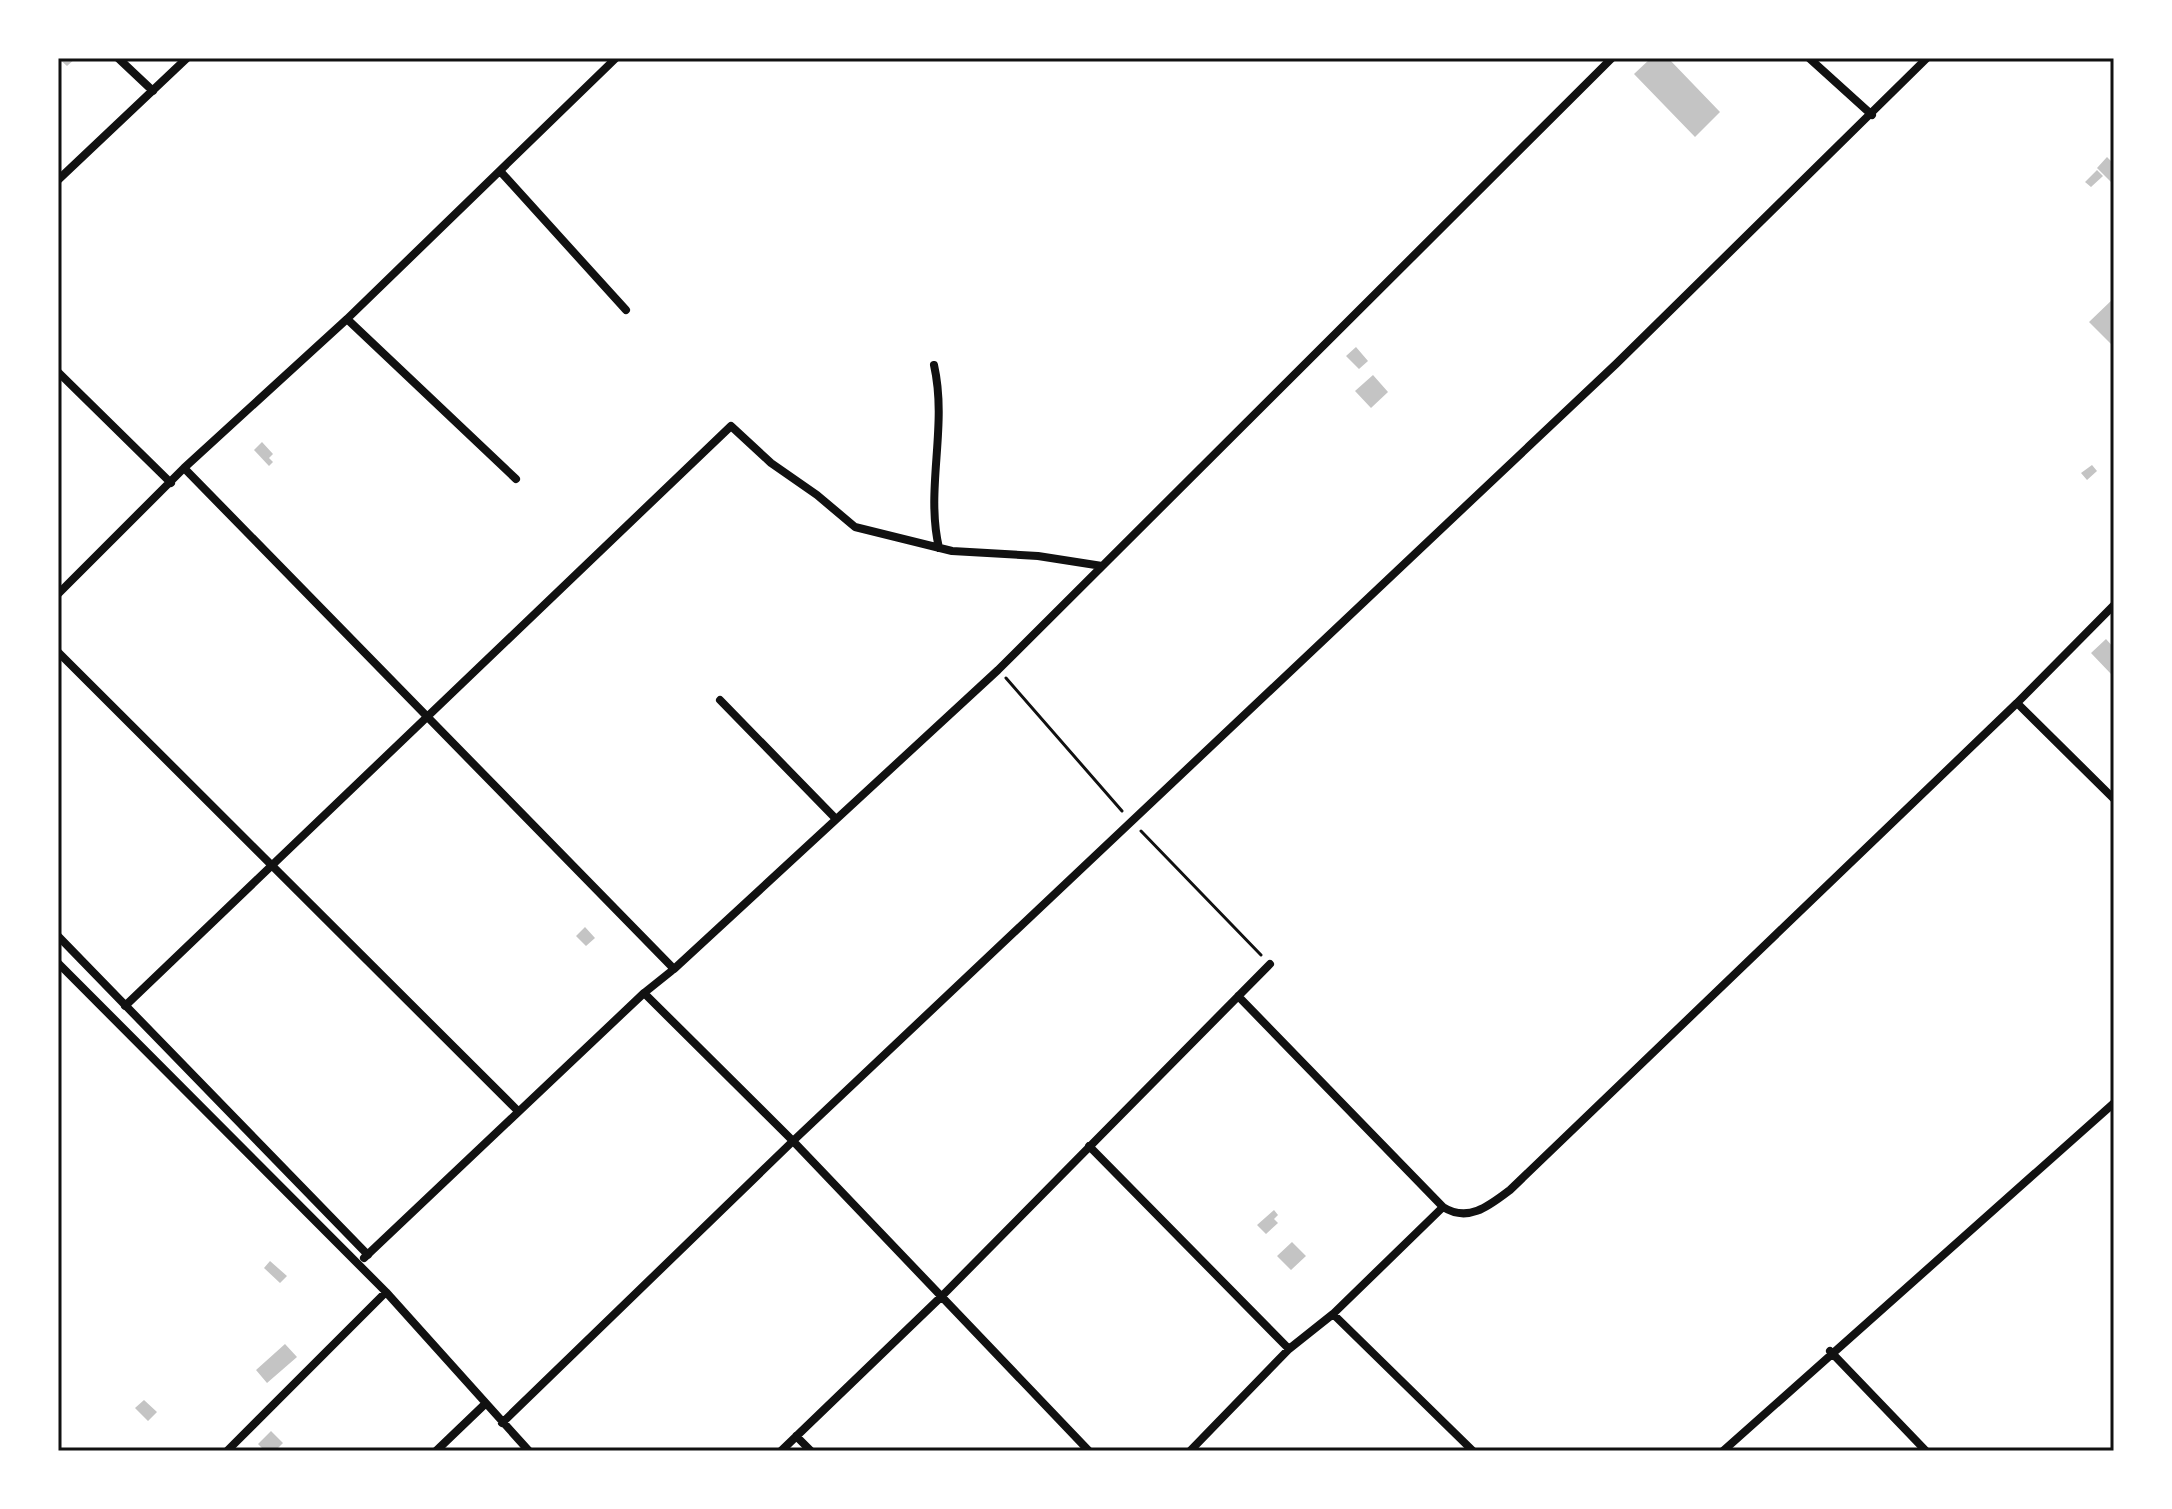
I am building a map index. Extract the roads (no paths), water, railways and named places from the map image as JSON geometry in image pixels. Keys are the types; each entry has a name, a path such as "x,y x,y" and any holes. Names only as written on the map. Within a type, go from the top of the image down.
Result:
{"street":[{"path":"118,58 153,91"},
{"path":"58,180 187,58"},
{"path":"58,594 184,468 347,319 616,58"},
{"path":"358,1264 644,993 674,969 998,670 1612,58"},
{"path":"1809,58 1872,115"},
{"path":"502,1423 793,1141 1616,364 1927,58"},
{"path":"500,171 626,310"},
{"path":"347,319 516,479"},
{"path":"934,365 941,399 933,522 939,548"},
{"path":"58,372 171,483"},
{"path":"125,1006 731,426 771,463 817,495 855,527 939,548 1102,566"},
{"path":"184,468 674,969"},
{"path":"1238,996 1443,1207 1455,1215 1470,1215 1510,1190 2017,703 2114,605"},
{"path":"58,652 518,1111"},
{"path":"720,700 836,819"},
{"path":"2017,703 2114,799"},
{"path":"58,936 368,1255"},
{"path":"58,963 386,1292 484,1405 529,1451"},
{"path":"781,1451 943,1295 1270,964"},
{"path":"644,993 943,1295 1089,1451"},
{"path":"1723,1451 1830,1351 2114,1103"},
{"path":"1089,1146 1289,1349"},
{"path":"1190,1451 1289,1349 1333,1314 1443,1207"},
{"path":"227,1451 386,1292"},
{"path":"1333,1314 1473,1451"},
{"path":"1830,1351 1926,1451"},
{"path":"436,1451 484,1405"},
{"path":"796,1436 811,1451"}]}
